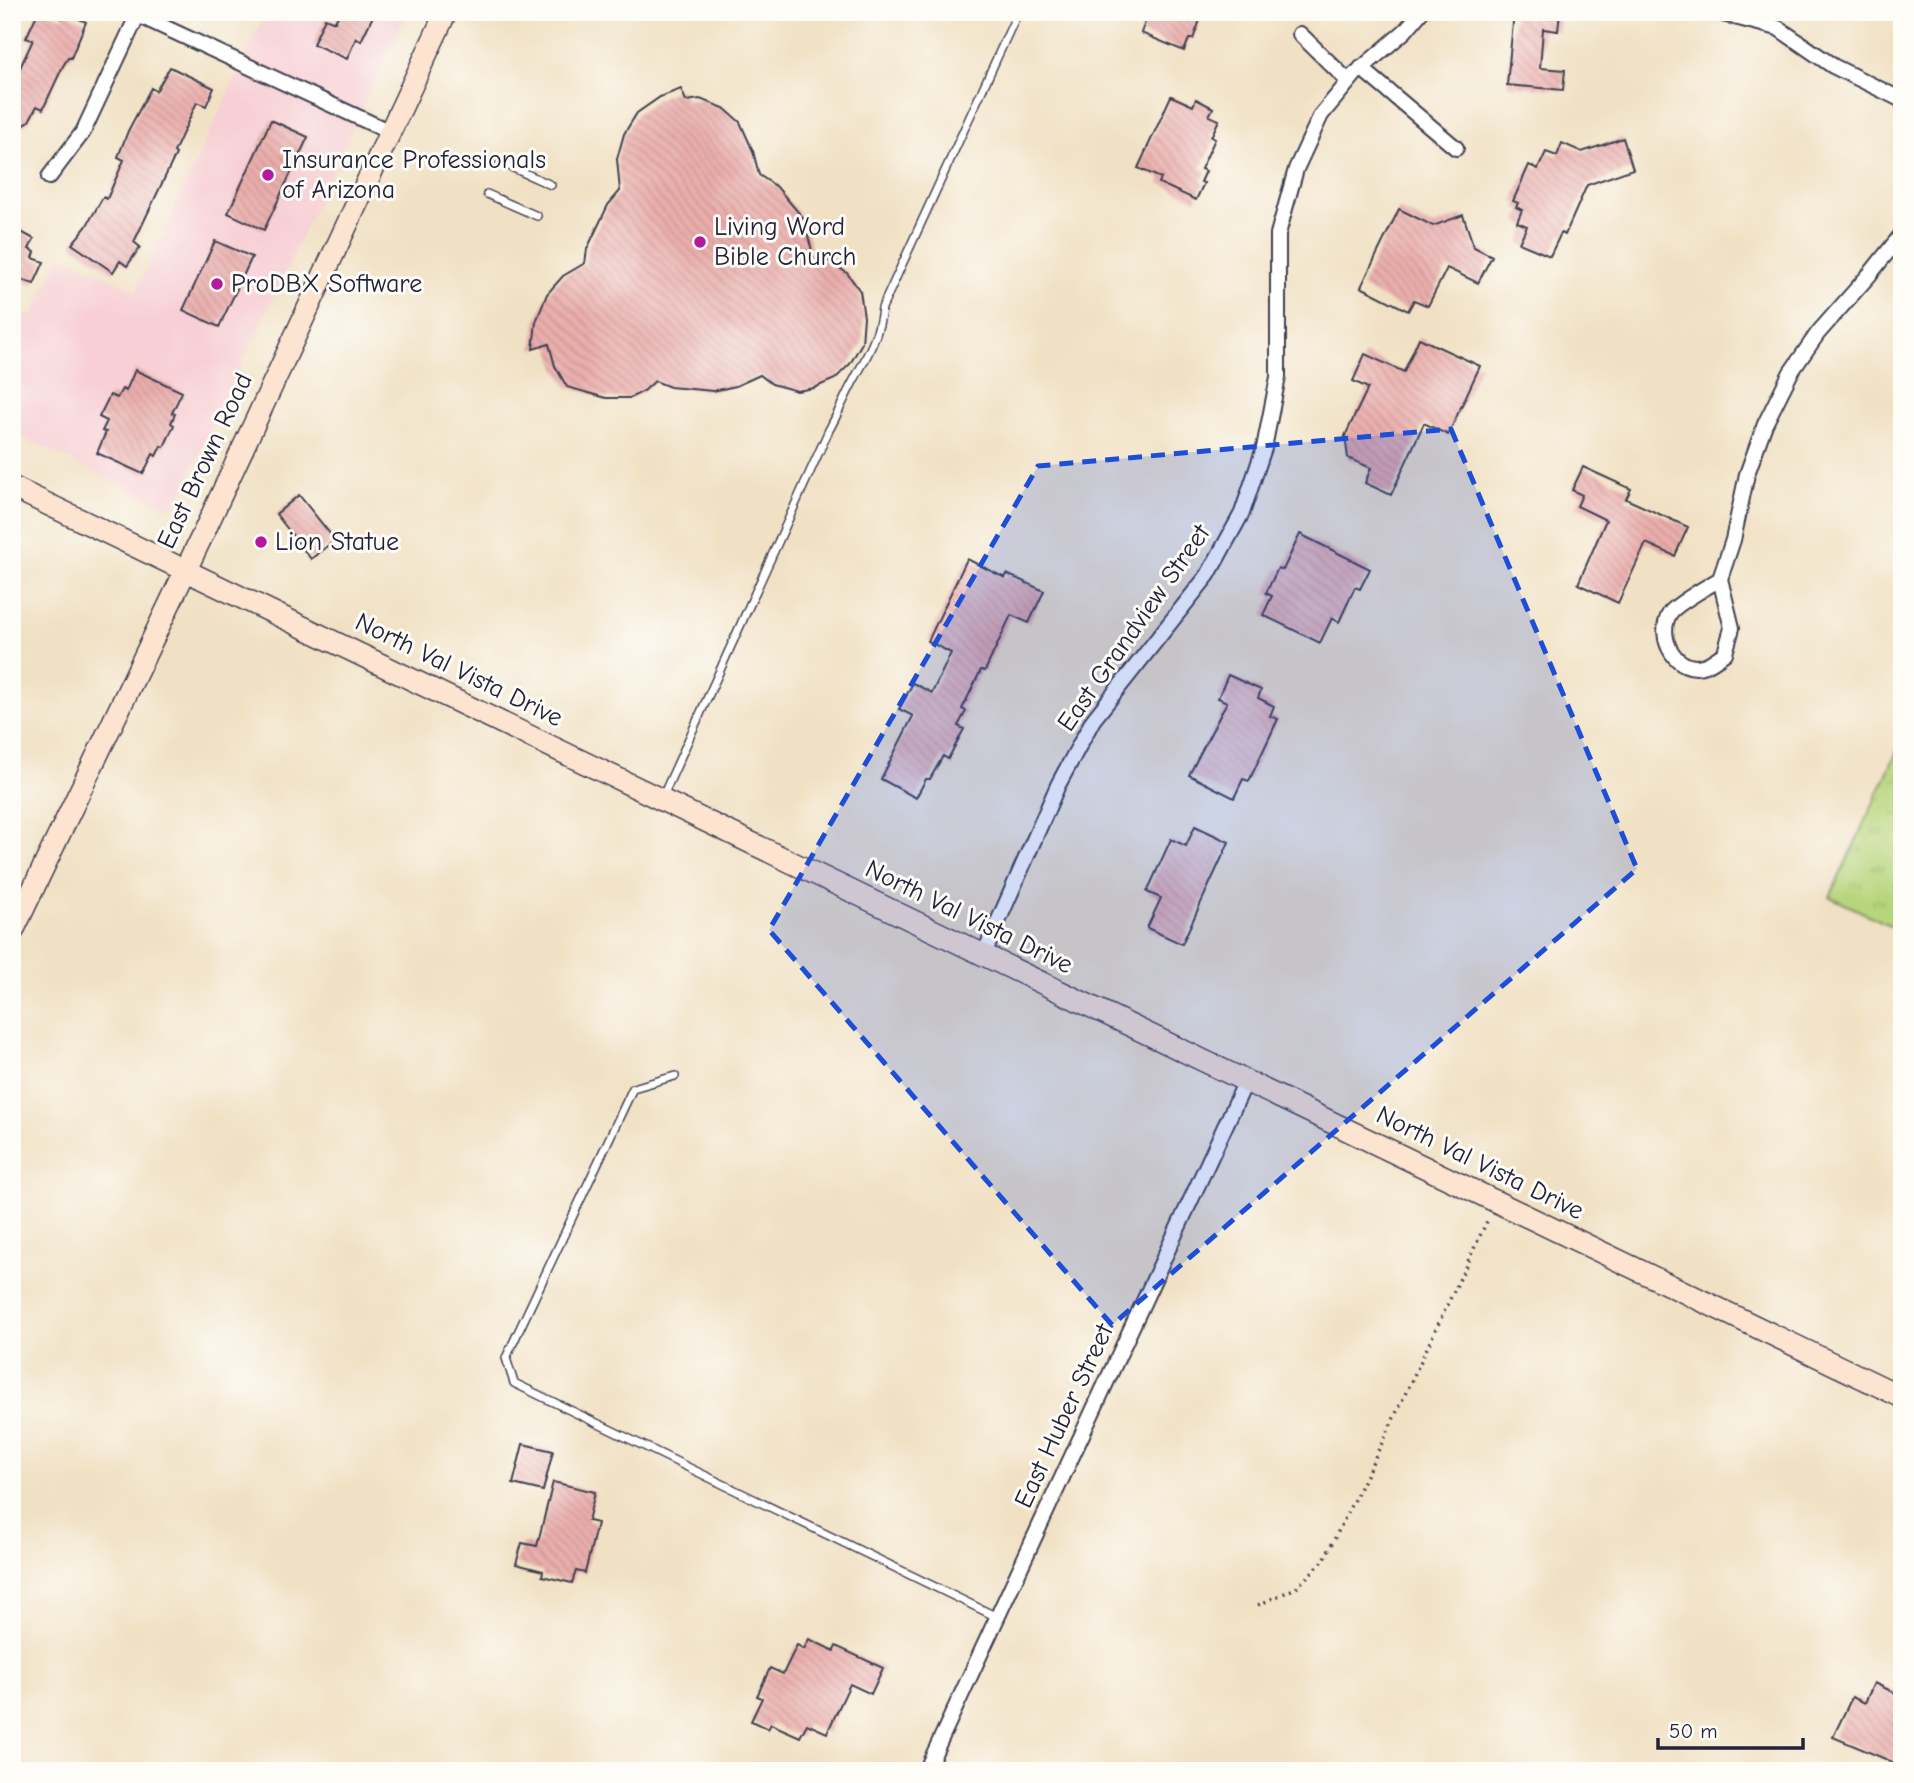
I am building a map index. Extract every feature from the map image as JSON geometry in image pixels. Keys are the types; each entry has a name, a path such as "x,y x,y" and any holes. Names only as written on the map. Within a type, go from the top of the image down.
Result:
{"main road":[{"name":"East Brown Road","path":"12,933 446,12"},
{"name":"North Val Vista Drive","path":"12,488 1902,1397"}],"street":[{"name":"East Grandview Street","path":"983,956 1058,785 1093,720 1208,575 1242,513 1264,448 1278,377 1278,234 1296,169 1321,115 1348,81 1405,32 1421,12"},
{"path":"1715,12 1778,28 1833,66 1902,100"},
{"path":"49,177 83,132 138,14 390,132"},
{"path":"1300,34 1348,81"},
{"path":"1361,68 1456,148"},
{"path":"1720,579 1671,611 1664,632 1669,651 1684,664 1704,666 1725,653 1731,628 1720,579 1733,540 1747,474 1765,424 1791,372 1818,333 1902,234"},
{"name":"East Huber Street","path":"926,1771 1246,1081"}],"lane":[{"path":"662,799 824,442 872,349 882,308 1018,12"},
{"path":"499,162 551,185"},
{"path":"487,194 537,216"},
{"path":"675,1076 633,1088 506,1359 514,1383 997,1618"}],"path":[{"path":"1258,1605 1296,1588 1324,1560 1496,1201"}],"highlighted area":[{"path":"1451,429 1637,869 1112,1325 769,930 1038,466"}],"shaded area":[{"path":"266,12 407,12 173,510 12,432 12,308 32,317 61,255 136,290"}],"green space":[{"path":"1902,741 1902,931 1830,897"}],"building":[{"path":"38,12 50,12 62,18 64,12 86,22 71,58 68,58 63,66 43,109 37,106 29,121 22,126 12,121 12,67 19,70 33,40 26,38"},
{"path":"340,12 375,12 361,41 356,38 347,59 313,44 325,18 335,22"},
{"path":"1149,12 1203,12 1193,39 1189,39 1184,51 1141,33"},
{"path":"1514,12 1560,12 1558,31 1543,29 1540,68 1565,70 1563,90 1507,85"},
{"path":"170,67 214,88 206,106 197,102 174,152 176,154 134,242 140,247 127,266 120,261 113,272 72,244 86,227 103,197 107,199 124,160 118,157 128,131 151,88 156,91"},
{"name":"Living Word Bible Church","path":"681,89 686,101 700,99 724,108 740,122 753,151 759,175 777,187 803,218 814,258 825,259 847,273 860,291 864,317 862,343 850,364 835,379 814,388 797,391 772,384 760,375 736,386 713,391 670,387 655,381 630,398 606,398 567,387 555,366 549,344 533,349 536,322 547,294 563,276 585,263 587,249 608,205 620,191 617,159 624,134 637,113 660,97"},
{"path":"1171,96 1193,106 1196,99 1213,108 1209,116 1219,120 1211,137 1215,139 1201,169 1206,171 1196,200 1159,183 1161,178 1138,168"},
{"name":"Insurance Professionals of Arizona","path":"271,120 308,137 264,230 228,213"},
{"path":"1623,138 1633,169 1587,185 1565,235 1561,233 1550,256 1519,243 1527,226 1517,222 1522,210 1516,207 1518,203 1513,201 1529,165 1538,169 1546,152 1557,156 1562,143 1582,152"},
{"path":"1399,209 1433,226 1463,215 1474,247 1492,256 1478,283 1447,268 1428,306 1414,300 1408,311 1361,287"},
{"path":"12,227 34,239 29,249 35,252 33,258 44,262 34,284 23,280 12,294"},
{"name":"ProDBX Software","path":"215,241 252,257 219,327 183,310"},
{"path":"1419,338 1480,366 1448,435 1424,423 1391,495 1365,483 1371,468 1348,458 1345,436 1368,388 1353,381 1365,354 1404,372"},
{"path":"135,370 182,392 172,413 175,414 171,423 174,425 164,447 161,446 156,456 153,454 143,474 97,453 106,432 102,431 107,421 99,417 110,395 117,398 122,389 126,391"},
{"path":"1583,467 1631,489 1626,499 1688,527 1675,556 1646,543 1618,603 1578,584 1606,520 1577,506 1582,495 1572,490"},
{"path":"299,495 335,540 311,559 276,514"},
{"path":"1300,534 1370,569 1360,589 1355,587 1339,622 1332,618 1320,643 1263,615 1272,596 1266,593 1278,568 1283,570"},
{"path":"967,559 1005,578 1007,574 1044,591 1029,623 1011,615 985,671 981,670 962,709 966,711 958,726 964,729 948,759 943,756 916,798 881,779 913,716 899,709 913,683 932,693 951,653 928,641"},
{"path":"1228,675 1261,690 1258,698 1274,706 1270,716 1278,719 1249,781 1243,779 1234,798 1189,775 1227,702 1218,698"},
{"path":"1195,826 1229,842 1182,944 1147,928 1161,898 1147,892 1171,839 1186,846"},
{"path":"523,1444 553,1451 543,1491 513,1484"},
{"path":"553,1482 595,1492 588,1521 597,1523 585,1573 576,1571 572,1583 542,1576 543,1571 516,1564 522,1543 537,1546"},
{"path":"809,1639 834,1651 836,1646 883,1668 871,1694 850,1684 827,1733 807,1724 800,1737 771,1724 768,1729 751,1721 762,1698 757,1696 770,1668 783,1674 797,1645 804,1649"},
{"path":"1874,1683 1902,1696 1902,1766 1833,1737 1852,1697 1865,1703"}],"place":[{"name":"Insurance Professionals of Arizona","path":"268,175"},
{"name":"Living Word Bible Church","path":"700,242"},
{"name":"ProDBX Software","path":"217,284"},
{"name":"Lion Statue","path":"261,542"}]}
